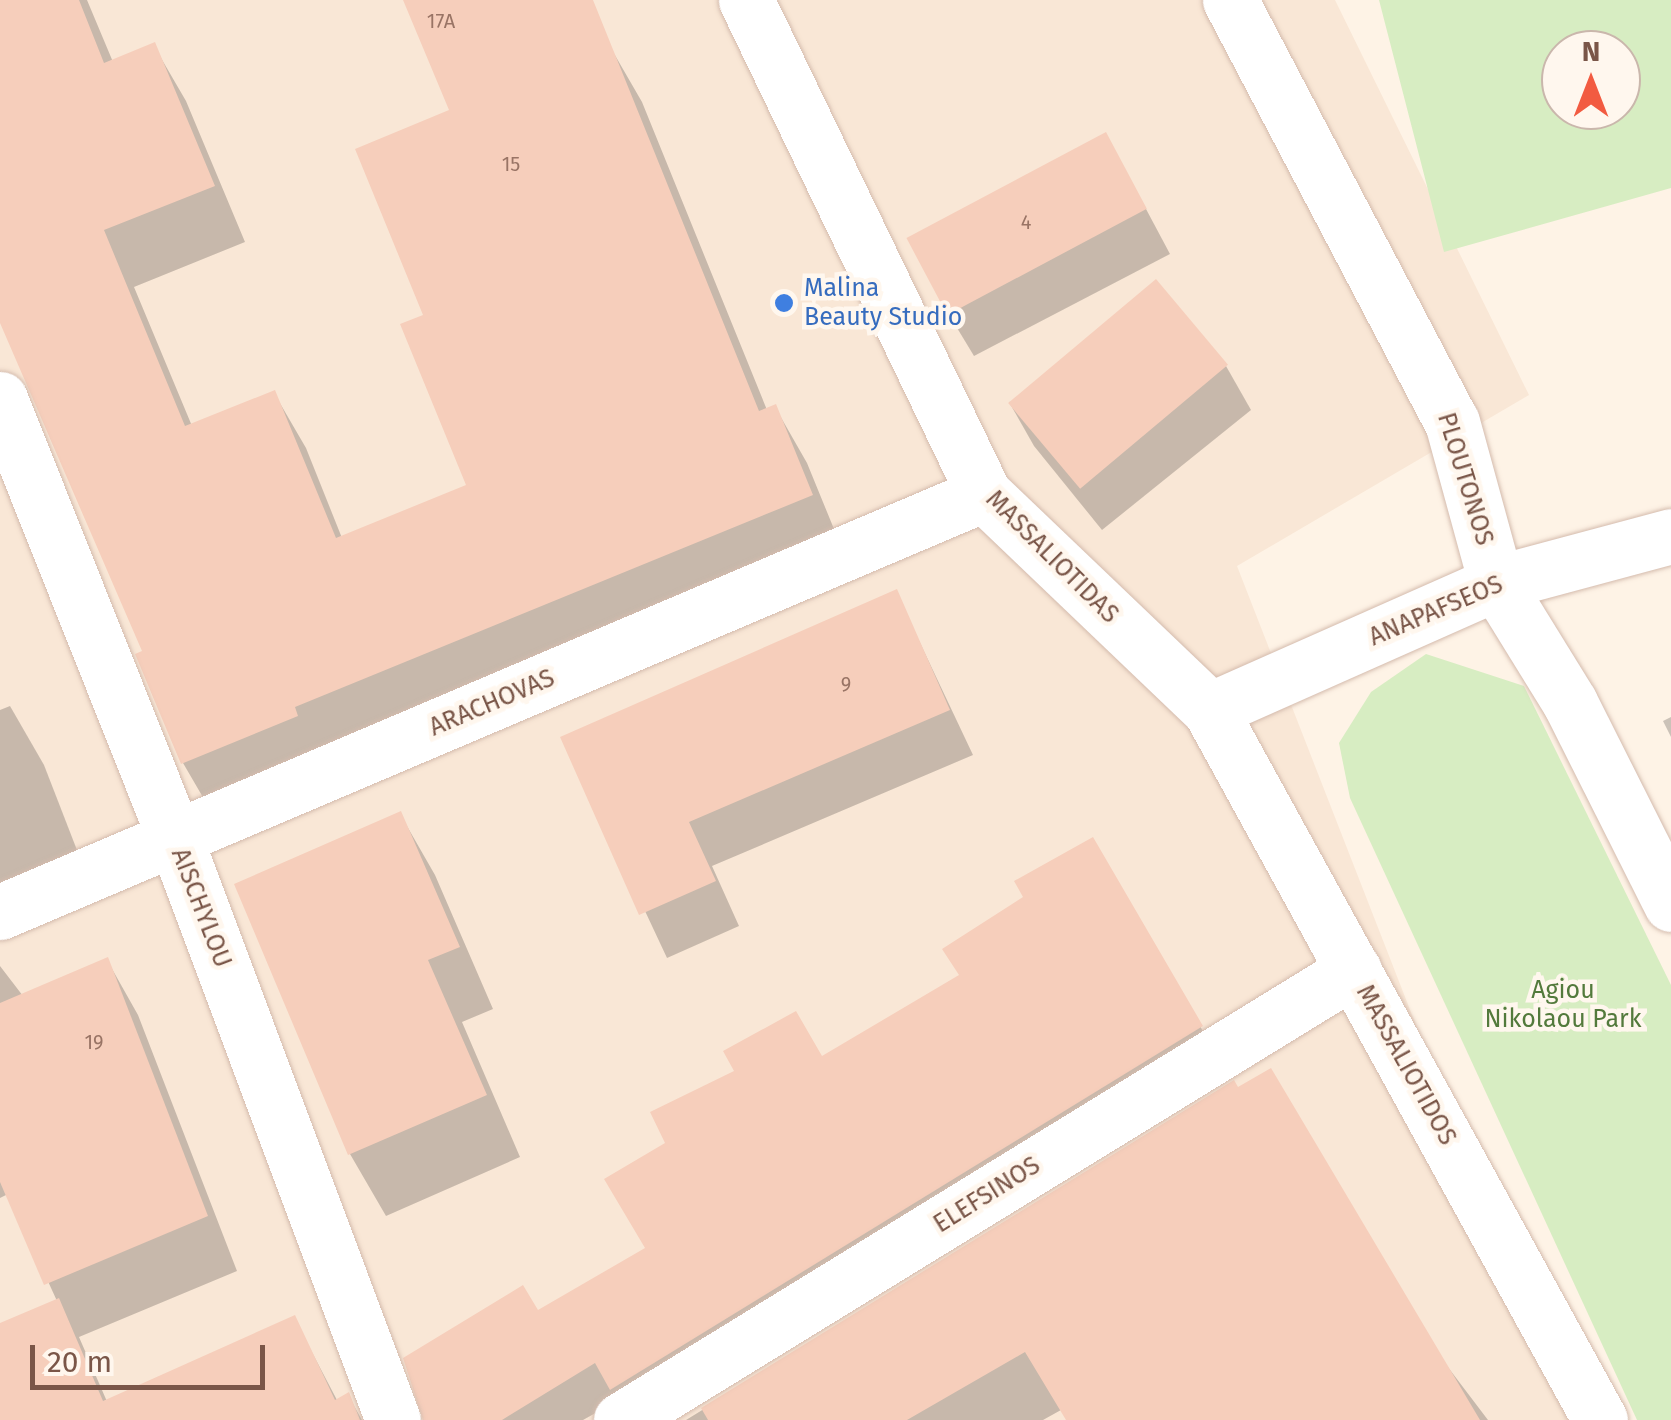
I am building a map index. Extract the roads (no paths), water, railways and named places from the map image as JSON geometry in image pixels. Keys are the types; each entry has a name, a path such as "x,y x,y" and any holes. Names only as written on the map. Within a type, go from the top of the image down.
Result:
{"street":[{"name":"MASSALIOTIDAS","path":"746,0 984,494 1210,710"},
{"name":"PLOUTONOS","path":"1230,0 1452,422 1496,582 1570,703 1671,904"},
{"name":"AISCHYLOU","path":"0,399 174,838 393,1420"},
{"name":"ARACHOVAS","path":"0,912 984,494"},
{"name":"ANAPAFSEOS","path":"1210,710 1496,582 1671,536"},
{"name":"MASSALIOTIDOS","path":"1210,710 1600,1420"},
{"name":"ELEFSINOS","path":"621,1420 1354,970"}],"place":[{"name":"Malina Beauty Studio","path":"784,303"}],"park label":[{"name":"Agiou Nikolaou Park","path":"1563,1006"}]}
